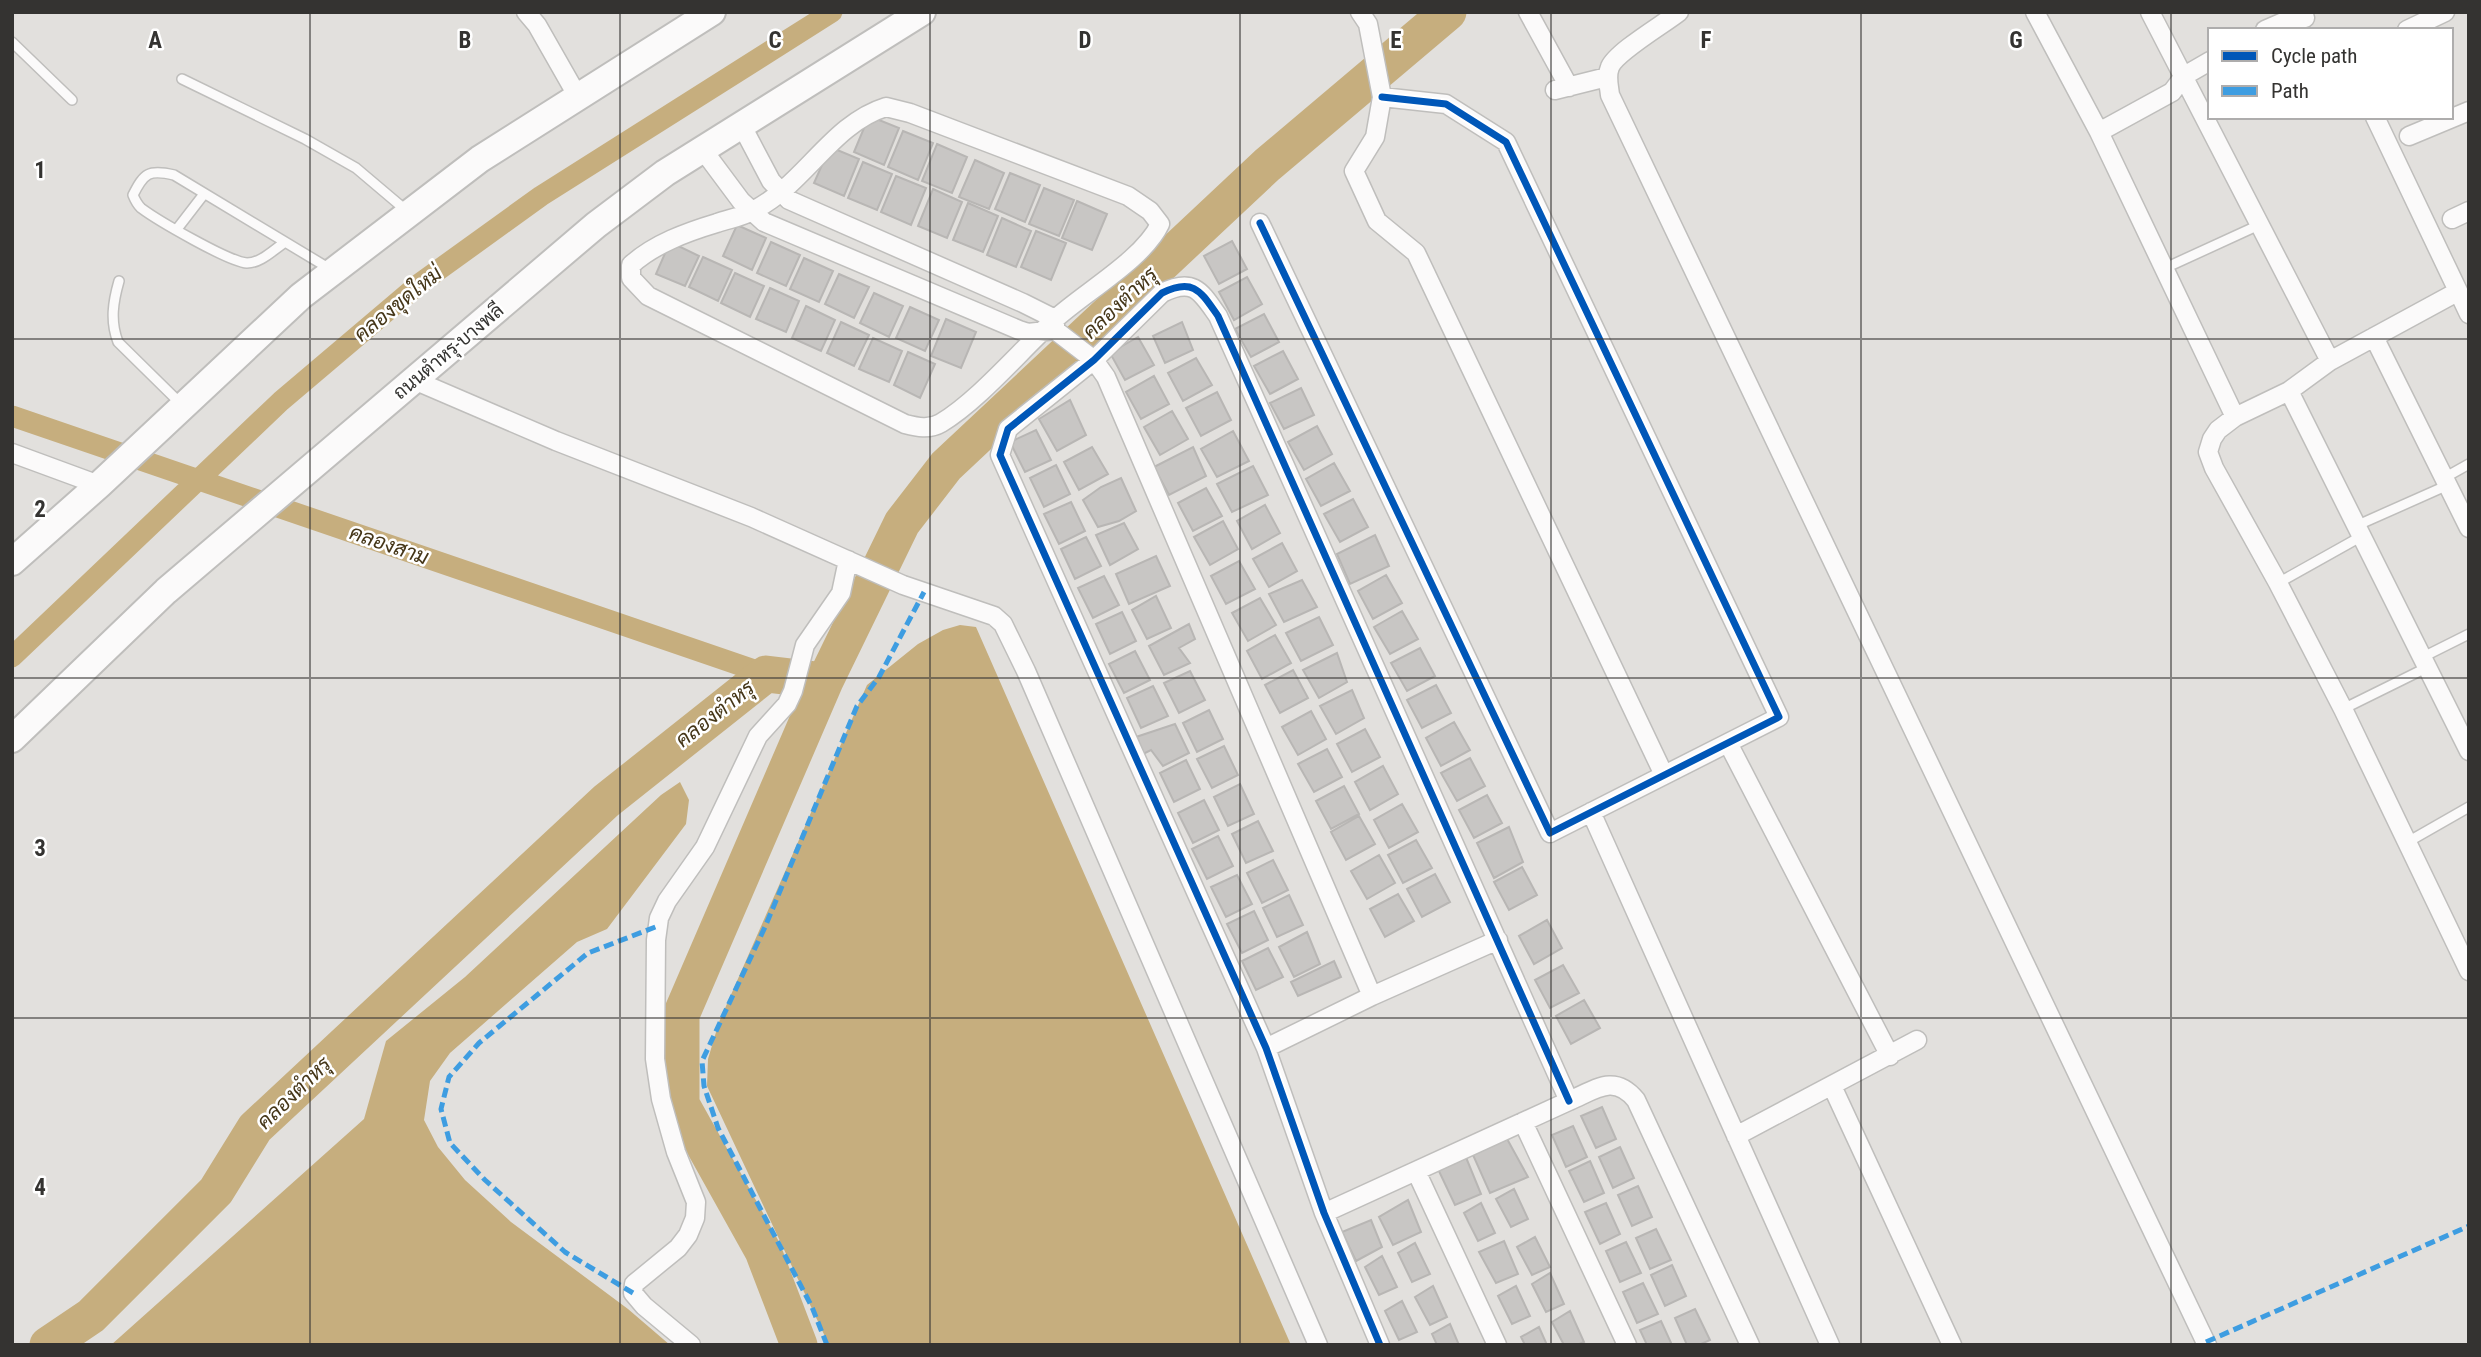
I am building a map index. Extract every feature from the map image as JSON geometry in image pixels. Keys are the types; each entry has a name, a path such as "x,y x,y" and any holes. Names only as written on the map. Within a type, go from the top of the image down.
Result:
{"main road":[{"path":"12,562 144,444 301,296 480,159 712,12"},
{"name":"ถนนตำหรุ-บางพลี","path":"12,739 166,591 596,225 665,173 922,12"}],"street":[{"path":"526,12 537,25 578,97"},
{"path":"1528,12 1562,89 1607,77"},
{"path":"1679,12 1619,56 1611,65 1607,77 1610,95 2207,1345"},
{"path":"2035,12 2099,132 2235,417"},
{"path":"2150,12 2184,76 2202,92"},
{"path":"2411,28 2445,12"},
{"path":"1364,18 1382,97 1375,137 1354,171 1377,221 1416,253 1664,775"},
{"path":"2273,26 2288,20 2304,20"},
{"path":"2099,132 2172,92 2184,76 2208,62"},
{"path":"2172,92 2202,92"},
{"path":"1260,223 1550,833 1779,717 1506,142 1446,104 1382,97"},
{"path":"886,107 910,113 1128,196 1150,211 1160,224 1154,236 1133,257 959,411 938,425 920,428 905,424 648,296 631,278 631,265 645,252 694,230 752,212 780,193 860,117 886,107"},
{"path":"2214,119 2259,225 2330,361"},
{"path":"2376,119 2469,314"},
{"path":"2409,136 2450,119"},
{"path":"742,127 771,181 789,200 1053,329 1088,355 1106,377 1373,996"},
{"path":"703,150 741,201 764,222 1018,330 1028,333 1053,329"},
{"path":"1380,1345 1324,1213 1266,1048 1000,455 1007,429 1088,355 1162,293 1174,287 1187,286 1201,292 1224,329 1569,1101"},
{"path":"2457,292 2330,361 2289,391 2235,417 2218,430 2208,453 2343,709 2469,971"},
{"path":"2374,337 2469,528"},
{"path":"414,380 461,402 751,517 889,579 994,616 1003,624 1318,1345"},
{"path":"2289,391 2469,751"},
{"path":"12,453 99,485"},
{"path":"691,1345 644,1306 633,1293 634,1284 678,1248 688,1235 695,1218 696,1202 676,1152 661,1100 655,1059 656,940 659,918 667,901 705,847 758,736 787,704 805,645 841,593 848,559"},
{"path":"1728,743 1890,1056"},
{"path":"1591,812 1830,1345"},
{"path":"1266,1048 1498,940"},
{"path":"1736,1136 1917,1040"},
{"path":"1324,1213 1569,1101 1604,1086 1616,1084 1626,1088 1636,1100 1750,1345"},
{"path":"1832,1086 1952,1345"},
{"path":"1523,1122 1627,1345"},
{"path":"1416,1171 1497,1345"}],"lane":[{"path":"12,42 72,100"},
{"path":"181,79 305,139 346,162 409,213"},
{"path":"284,243 258,261 245,263 223,254 142,209 132,195 146,174 159,171 174,175 334,271"},
{"path":"177,229 204,194"},
{"path":"2163,269 2259,225"},
{"path":"120,281 113,303 113,329 118,342 184,406"},
{"path":"2278,583 2360,530 2446,481 2469,464"},
{"path":"2343,709 2469,634"},
{"path":"2406,843 2469,807"}],"shaded area":[{"path":"960,625 976,627 1291,1345 829,1345 707,1086 708,1059 719,1022 867,685 918,644 943,630"},
{"path":"680,782 689,800 686,824 607,929 577,942 450,1053 430,1081 424,1120 438,1147 465,1180 511,1222 628,1309 670,1345 111,1345 364,1119 386,1041 465,977 661,795"}],"building":[{"path":"869,116 899,128 884,165 854,152"},
{"path":"903,131 933,143 918,180 888,167"},
{"path":"937,144 967,157 952,193 922,181"},
{"path":"830,147 859,159 844,196 814,183"},
{"path":"975,160 1004,173 989,209 959,197"},
{"path":"863,162 892,174 877,210 848,198"},
{"path":"1010,173 1040,185 1025,222 995,209"},
{"path":"896,176 926,188 911,225 881,212"},
{"path":"1044,188 1074,200 1059,236 1029,224"},
{"path":"933,189 962,202 947,238 918,226"},
{"path":"1077,201 1107,214 1092,250 1062,238"},
{"path":"968,203 998,216 983,252 953,240"},
{"path":"1002,218 1031,231 1016,267 987,255"},
{"path":"737,225 766,238 752,270 723,256"},
{"path":"1036,231 1066,243 1051,280 1021,267"},
{"path":"1232,241 1247,269 1219,284 1204,256"},
{"path":"670,242 699,256 685,286 656,274"},
{"path":"771,242 800,255 786,286 757,273"},
{"path":"703,257 732,270 718,301 689,287"},
{"path":"804,258 833,271 819,302 790,289"},
{"path":"735,273 764,286 750,317 721,303"},
{"path":"839,274 869,287 854,318 825,304"},
{"path":"1247,277 1262,304 1234,320 1219,292"},
{"path":"770,288 799,301 786,332 756,319"},
{"path":"874,293 903,306 889,337 860,323"},
{"path":"806,306 835,320 821,351 792,338"},
{"path":"910,307 939,320 925,351 896,338"},
{"path":"1264,314 1279,342 1251,357 1235,329"},
{"path":"946,319 976,332 961,368 931,356"},
{"path":"841,322 869,335 854,366 827,353"},
{"path":"1182,322 1193,350 1165,363 1153,336"},
{"path":"1138,337 1154,365 1125,380 1110,353"},
{"path":"873,338 902,351 889,382 859,369"},
{"path":"1283,351 1298,379 1270,394 1254,366"},
{"path":"908,352 935,364 920,398 894,385"},
{"path":"1196,358 1212,385 1183,401 1168,373"},
{"path":"1154,376 1169,404 1141,419 1126,392"},
{"path":"1301,388 1314,415 1284,429 1270,403"},
{"path":"1217,392 1231,420 1201,436 1186,408"},
{"path":"1070,400 1086,435 1057,451 1039,419"},
{"path":"1172,411 1188,439 1160,455 1144,427"},
{"path":"1317,426 1332,454 1304,470 1288,442"},
{"path":"1036,430 1051,460 1025,472 1010,442"},
{"path":"1233,431 1249,461 1217,477 1201,449"},
{"path":"1092,447 1108,474 1079,490 1064,462"},
{"path":"1193,447 1206,476 1169,495 1154,467"},
{"path":"1334,463 1350,491 1321,506 1306,479"},
{"path":"1056,465 1070,494 1044,507 1030,478"},
{"path":"1253,466 1268,495 1232,512 1217,484"},
{"path":"1121,478 1136,511 1119,521 1098,527 1083,500 1101,487"},
{"path":"1206,488 1222,516 1193,531 1178,503"},
{"path":"1353,499 1368,527 1340,542 1324,514"},
{"path":"1071,502 1085,531 1059,544 1044,514"},
{"path":"1265,505 1280,533 1252,549 1237,521"},
{"path":"1223,521 1238,549 1210,565 1194,537"},
{"path":"1124,523 1138,549 1110,565 1096,535"},
{"path":"1375,535 1389,566 1350,584 1337,554"},
{"path":"1086,537 1101,566 1075,579 1061,549"},
{"path":"1282,543 1297,571 1269,587 1253,559"},
{"path":"1156,556 1170,586 1129,604 1116,574"},
{"path":"1239,561 1255,589 1226,604 1211,576"},
{"path":"1386,575 1402,603 1373,619 1358,591"},
{"path":"1104,576 1119,605 1093,618 1078,588"},
{"path":"1302,580 1317,607 1284,622 1269,594"},
{"path":"1156,596 1171,628 1147,639 1132,610"},
{"path":"1260,598 1276,625 1248,641 1232,613"},
{"path":"1402,611 1418,639 1390,654 1374,627"},
{"path":"1122,612 1136,641 1110,654 1096,624"},
{"path":"1319,617 1333,645 1301,661 1286,633"},
{"path":"1189,624 1195,639 1179,648 1190,663 1164,675 1149,646"},
{"path":"1275,635 1291,663 1262,679 1247,651"},
{"path":"1420,648 1435,676 1407,691 1391,663"},
{"path":"1135,651 1150,680 1124,693 1109,664"},
{"path":"1337,653 1347,682 1319,698 1303,670"},
{"path":"1293,670 1308,698 1280,713 1265,685"},
{"path":"1190,671 1205,700 1179,713 1164,683"},
{"path":"1436,685 1451,713 1422,728 1407,700"},
{"path":"1153,686 1168,716 1141,728 1127,698"},
{"path":"1352,690 1364,718 1336,734 1320,706"},
{"path":"1209,710 1223,739 1197,752 1183,723"},
{"path":"1311,711 1326,739 1298,755 1282,727"},
{"path":"1454,722 1470,750 1441,766 1426,738"},
{"path":"1175,724 1189,753 1163,766 1151,750 1137,757 1133,738"},
{"path":"1365,729 1380,757 1352,772 1337,744"},
{"path":"1224,746 1238,775 1212,788 1197,759"},
{"path":"1327,749 1342,777 1314,792 1298,764"},
{"path":"1470,758 1485,786 1457,801 1441,773"},
{"path":"1186,760 1200,789 1174,802 1160,773"},
{"path":"1383,766 1398,794 1370,810 1355,782"},
{"path":"1240,784 1254,814 1228,826 1214,797"},
{"path":"1344,786 1359,814 1331,829 1316,801"},
{"path":"1487,795 1502,823 1474,838 1459,810"},
{"path":"1204,800 1219,830 1193,843 1178,813"},
{"path":"1402,804 1418,832 1389,848 1374,820"},
{"path":"1359,816 1375,844 1346,860 1331,832"},
{"path":"1258,821 1273,851 1246,863 1232,834"},
{"path":"1509,827 1523,862 1494,878 1477,843"},
{"path":"1218,836 1233,866 1207,879 1192,849"},
{"path":"1416,840 1432,868 1403,883 1388,855"},
{"path":"1379,855 1395,883 1367,899 1351,871"},
{"path":"1273,860 1288,890 1262,903 1247,873"},
{"path":"1522,867 1537,895 1509,910 1494,882"},
{"path":"1435,874 1450,902 1422,917 1407,889"},
{"path":"1237,875 1252,904 1226,917 1211,887"},
{"path":"1398,894 1414,921 1385,937 1370,909"},
{"path":"1289,895 1303,925 1277,937 1263,908"},
{"path":"1254,911 1268,940 1242,953 1227,924"},
{"path":"1547,920 1562,948 1534,964 1519,936"},
{"path":"1307,932 1320,964 1294,977 1279,947"},
{"path":"1268,948 1283,977 1256,990 1242,961"},
{"path":"1334,961 1341,977 1298,996 1291,982"},
{"path":"1563,965 1579,993 1550,1008 1535,980"},
{"path":"1584,1000 1600,1028 1571,1044 1556,1016"},
{"path":"1602,1107 1616,1139 1596,1148 1581,1116"},
{"path":"1573,1126 1587,1157 1566,1167 1552,1135"},
{"path":"1506,1137 1528,1177 1490,1193 1473,1155"},
{"path":"1620,1147 1634,1178 1613,1188 1599,1157"},
{"path":"1465,1155 1481,1194 1455,1205 1437,1167"},
{"path":"1590,1161 1604,1193 1584,1202 1569,1171"},
{"path":"1638,1186 1652,1217 1632,1226 1618,1195"},
{"path":"1514,1189 1528,1219 1511,1227 1496,1199"},
{"path":"1408,1200 1421,1232 1393,1245 1379,1217"},
{"path":"1481,1203 1495,1233 1478,1241 1464,1213"},
{"path":"1606,1203 1620,1234 1600,1244 1585,1212"},
{"path":"1371,1220 1382,1247 1356,1261 1342,1232"},
{"path":"1656,1229 1671,1260 1650,1269 1636,1238"},
{"path":"1535,1237 1550,1267 1532,1275 1517,1247"},
{"path":"1504,1241 1518,1274 1496,1283 1479,1252"},
{"path":"1626,1242 1641,1273 1620,1282 1606,1251"},
{"path":"1415,1243 1430,1274 1412,1282 1398,1253"},
{"path":"1382,1256 1397,1287 1379,1295 1365,1267"},
{"path":"1672,1265 1686,1296 1665,1306 1651,1275"},
{"path":"1550,1273 1564,1304 1546,1312 1532,1284"},
{"path":"1643,1283 1658,1314 1637,1323 1623,1292"},
{"path":"1433,1286 1447,1317 1430,1325 1415,1297"},
{"path":"1516,1286 1530,1316 1512,1324 1498,1296"},
{"path":"1402,1301 1417,1332 1399,1340 1385,1311"},
{"path":"1695,1309 1710,1340 1699,1345 1687,1345 1675,1318"},
{"path":"1570,1311 1584,1342 1577,1345 1564,1345 1552,1322"},
{"path":"1661,1321 1672,1345 1647,1345 1640,1330"},
{"path":"1450,1324 1459,1345 1437,1345 1432,1334"},
{"path":"1539,1327 1547,1345 1525,1345 1521,1337"}],"waterway":[{"name":"คลองขุดใหม่","path":"12,657 281,401 419,284 541,196 832,12"},
{"name":"คลองตำหรุ","path":"799,1345 763,1251 681,1104 681,1015 825,681 902,523 946,466 1267,165 1448,12"},
{"name":"คลองสาม","path":"12,416 766,674"},
{"name":"คลองตำหรุ","path":"48,1345 91,1316 216,1191 255,1128 606,801 766,674 825,681"}],"marked path":[{"path":"827,1345 812,1307 718,1128 704,1086 702,1061 765,927 857,706 879,677 924,592"},
{"path":"633,1293 565,1252 485,1180 450,1143 441,1109 449,1077 479,1043 588,953 658,926"},
{"path":"2206,1342 2469,1226"}],"cycle path":[{"path":"1260,223 1550,833 1779,717 1506,142 1446,104 1382,97"},
{"path":"1380,1345 1324,1213 1266,1048 1000,455 1008,429 1094,360 1162,293 1173,288 1189,287 1201,294 1218,316 1569,1101"}]}
